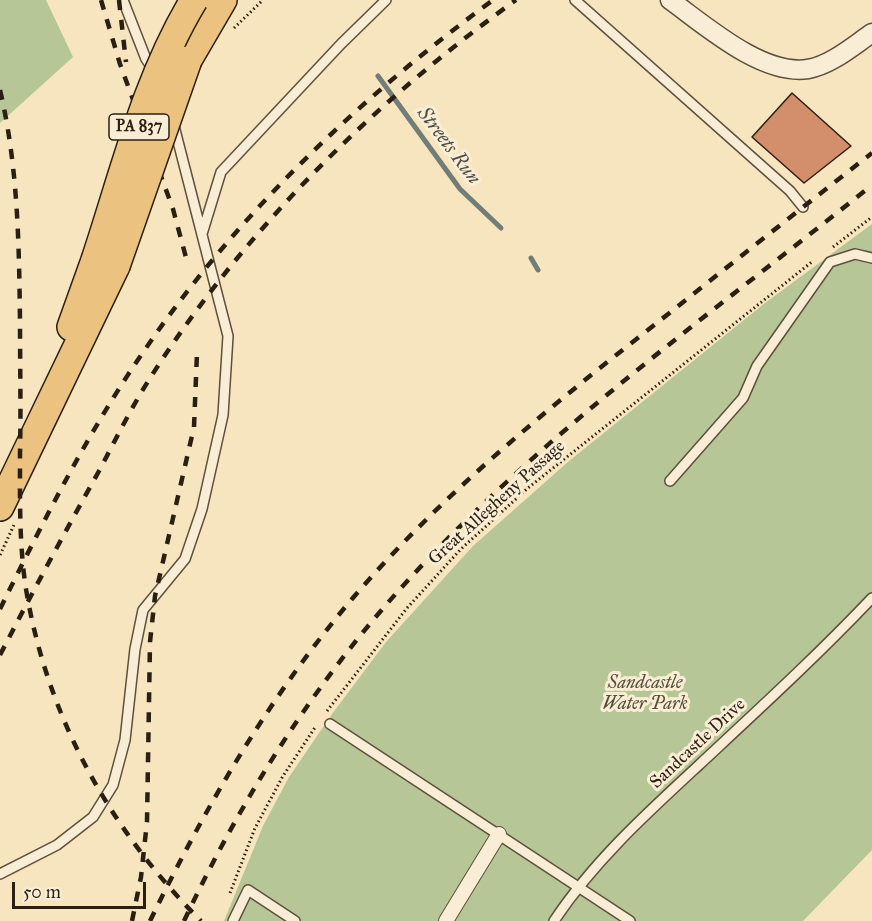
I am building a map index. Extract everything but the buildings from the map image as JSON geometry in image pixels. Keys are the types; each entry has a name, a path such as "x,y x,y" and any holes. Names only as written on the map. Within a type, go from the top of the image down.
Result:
{"main road":[{"name":"PA 837","path":"0,507 44,411 85,334 155,78 180,23 194,0"},
{"name":"PA 837","path":"106,263 188,60 223,0"}],"street":[{"path":"166,91 212,0"},
{"path":"670,0 740,49 776,66 808,69 840,56 872,33"},
{"path":"446,921 499,834"}],"lane":[{"path":"0,874 57,845 93,818 113,785 125,740 135,649 143,610 185,559 202,510 223,415 228,336 166,91 146,59 123,0"},
{"path":"202,236 221,172 386,0"},
{"path":"575,0 790,190 803,207"},
{"path":"670,481 743,398 757,366 830,262 855,254 872,258"},
{"name":"Sandcastle Drive","path":"554,921 578,885 660,801 870,602"},
{"path":"330,723 630,921"},
{"path":"233,921 248,890 295,921"}],"path":[{"path":"828,250 872,217"},
{"name":"Great Allegheny Passage","path":"230,894 255,828 283,776 361,664 461,549 528,488 819,257"}],"green space":[{"path":"0,0 46,0 73,57 0,123"},
{"name":"Sandcastle Water Park","path":"872,224 872,850 803,921 224,921 263,826 289,777 332,714 386,642 473,546 569,461 765,303"}],"waterway":[{"name":"Streets Run","path":"378,76 460,189 501,228"},
{"name":"Streets Run","path":"531,258 538,270"}],"railway":[{"path":"101,0 120,64 173,209 188,265"},
{"path":"119,0 126,62"},
{"path":"0,609 86,443 125,379 182,298 221,250 305,159 396,76 493,0"},
{"path":"0,655 145,387 189,321 229,268 271,218 363,125 412,81 516,0"},
{"path":"0,90 11,147 19,263 21,538 26,589 36,636 49,682 87,769 111,810 138,849 201,921"},
{"path":"150,921 217,794 266,714 322,636 386,561 458,489 534,422 872,153"},
{"path":"184,921 231,829 284,740 345,655 412,576 465,522 576,420 872,185"},
{"path":"132,921 141,877 147,822 150,642 155,596 194,427 197,353"}]}
